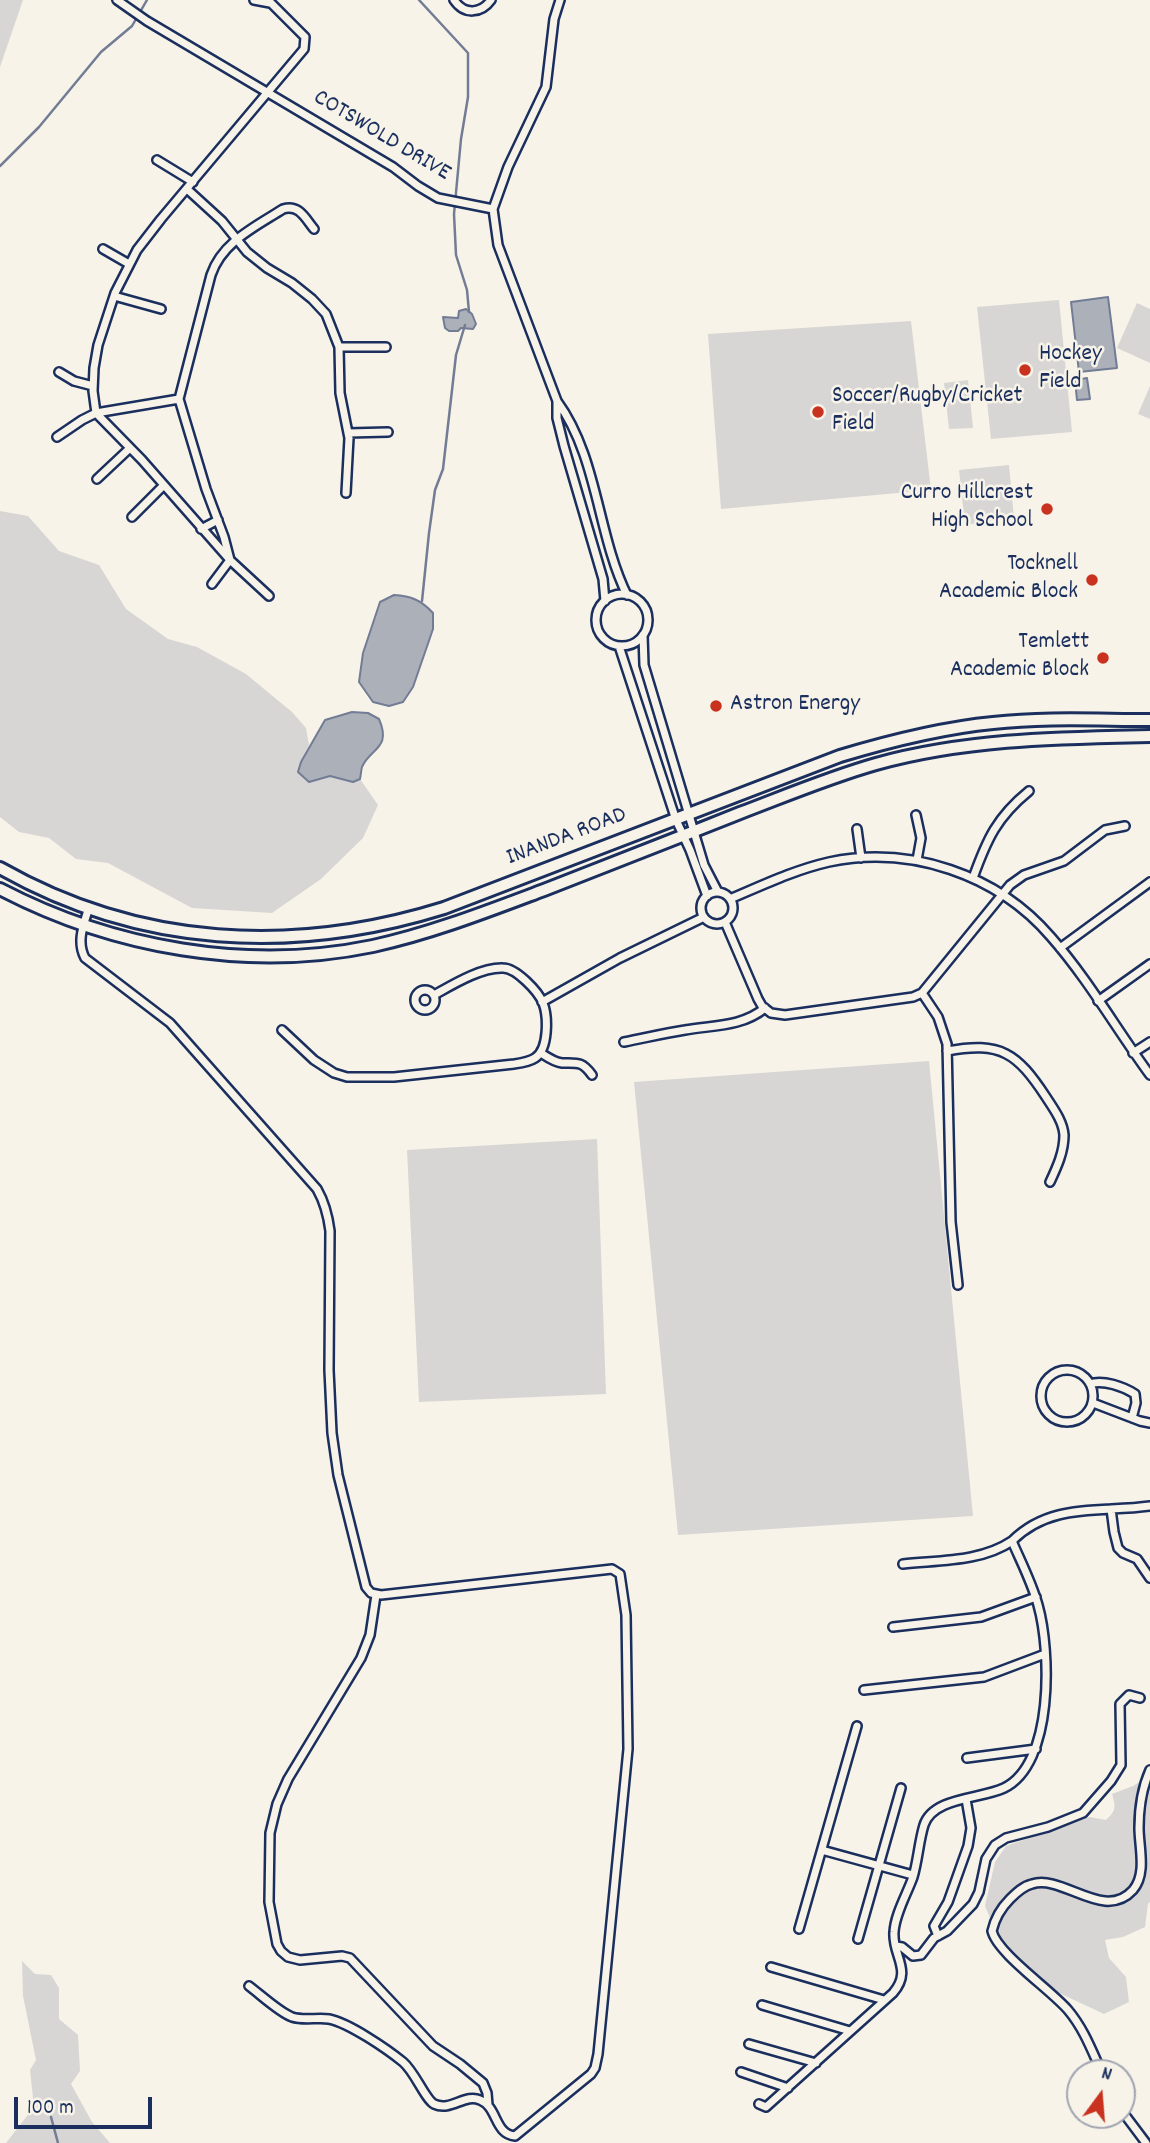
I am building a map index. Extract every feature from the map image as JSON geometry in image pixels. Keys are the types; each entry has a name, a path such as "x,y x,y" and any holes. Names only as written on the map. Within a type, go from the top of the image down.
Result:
{"main road":[{"name":"INANDA ROAD","path":"0,868 51,895 134,922 231,937 287,937 345,932 388,924 444,908 840,756 906,738 960,727 1004,722 1150,720"},
{"name":"INANDA ROAD","path":"0,889 84,925 155,945 210,953 295,955 356,949 457,923 844,774 913,755 995,741 1150,736"}],"street":[{"name":"COTSWOLD DRIVE","path":"117,0 147,21 393,167 430,194 493,209"},
{"path":"254,0 269,2 305,37 306,44 269,92 161,219 129,264 114,296 99,345 93,386 96,413 230,561 269,596"},
{"path":"454,0 467,11 476,11 484,9 491,0"},
{"path":"560,0 554,19 546,87 508,167 493,209 498,246 557,401 568,416 577,436 618,576 627,595"},
{"path":"157,160 190,185 247,252 292,283 326,314 339,347 340,393 348,433 346,493"},
{"path":"230,561 179,399 215,264 236,239 290,207 300,211 314,229"},
{"path":"103,249 129,264"},
{"path":"114,296 161,309"},
{"path":"339,347 386,347"},
{"path":"59,372 81,384 93,386"},
{"path":"57,437 96,413 179,399"},
{"path":"557,401 557,418 603,579 605,601"},
{"path":"348,433 388,432"},
{"path":"563,441 577,436"},
{"path":"97,479 130,448"},
{"path":"132,517 163,485"},
{"path":"580,501 596,496"},
{"path":"201,530 218,520"},
{"path":"212,584 230,561"},
{"path":"619,594 635,598 646,611 647,628 643,635 632,644 619,646 604,639 596,624 600,607 605,601 619,594"},
{"path":"643,635 644,664 704,865 718,892"},
{"path":"619,646 676,820 707,896"},
{"path":"973,878 986,841 1005,813 1029,791"},
{"path":"916,815 921,838 917,860"},
{"path":"725,922 752,988 771,1013 790,1014 913,997 922,993 1003,893 1021,877 1064,861 1105,830 1125,826"},
{"path":"857,829 861,858"},
{"path":"730,899 798,870 828,862 861,858 917,860 973,878 1003,893 1036,921 1060,948 1150,1075"},
{"path":"1060,948 1150,882"},
{"path":"718,892 730,899 733,910 725,922 712,923 704,917 701,906 707,896 718,892"},
{"path":"89,907 80,945 85,958 170,1023 317,1189 323,1200 330,1231 329,1370 332,1433 338,1475 364,1583 369,1590 376,1595 413,1592 604,1570 617,1571 622,1579 626,1615 628,1749 595,2067 591,2074 515,2136 509,2136 502,2130 488,2105 483,2083 433,2046 350,1958 288,1957 277,1944 269,1902 270,1833 275,1811 288,1779 361,1658 370,1635 376,1595"},
{"path":"542,1002 620,958 704,917"},
{"path":"1097,1001 1150,964"},
{"path":"282,1030 314,1060 334,1073 347,1077 394,1077 514,1064 533,1060 541,1053 546,1034 542,1002 517,973 500,968 469,977 434,995"},
{"path":"922,993 938,1017 947,1051 950,1203 958,1285"},
{"path":"624,1042 739,1022 755,1016 765,1008"},
{"path":"1133,1054 1150,1042"},
{"path":"947,1051 972,1047 1001,1051 1015,1058 1030,1074 1055,1111 1063,1131 1061,1156 1050,1182"},
{"path":"541,1053 558,1062 580,1064 592,1075"},
{"path":"1060,1370 1076,1371 1090,1384 1094,1395 1093,1403 1078,1421 1062,1422 1048,1415 1041,1401 1043,1385 1047,1378 1060,1370"},
{"path":"1090,1384 1094,1381 1108,1384 1135,1394 1136,1403 1132,1418"},
{"path":"1093,1403 1150,1423"},
{"path":"903,1564 986,1553 1055,1516 1080,1510 1150,1506"},
{"path":"1111,1509 1118,1548 1140,1561 1150,1578"},
{"path":"759,2104 766,2107 788,2088 896,1989 902,1980 893,1935 914,1875 924,1825 930,1815 943,1805 998,1791 1014,1782 1025,1771 1037,1749 1043,1718 1043,1628 1036,1597 1012,1541"},
{"path":"893,1627 981,1617 1036,1597"},
{"path":"864,1690 985,1677 1045,1654"},
{"path":"896,1946 902,1947 911,1955 918,1955 947,1931 973,1904 979,1892 986,1859 998,1842 1048,1827 1089,1807 1117,1774 1121,1765 1119,1704 1129,1695 1140,1698"},
{"path":"799,1929 857,1726"},
{"path":"967,1758 1037,1749"},
{"path":"1096,2059 1072,2016 1057,1998 1000,1947 992,1931 998,1914 1007,1902 1020,1890 1034,1883 1047,1883 1103,1900 1118,1899 1132,1890 1138,1882 1141,1869 1140,1812 1142,1794 1150,1770"},
{"path":"858,1939 901,1788"},
{"path":"938,1936 934,1926 955,1886 971,1832 966,1799"},
{"path":"822,1850 914,1875"},
{"path":"771,1967 884,2000"},
{"path":"249,1986 292,2017 326,2018 349,2026 405,2064 416,2077 429,2101 434,2104 449,2106 478,2098 488,2105"},
{"path":"762,2005 850,2031"},
{"path":"749,2044 816,2063"},
{"path":"741,2072 788,2088"}],"shaded area":[{"path":"0,0 23,0 0,67"},
{"path":"1108,297 1117,368 1079,372 1071,302"},
{"name":"Hockey Field","path":"1059,300 1072,432 991,439 977,307"},
{"path":"1137,303 1150,309 1150,363 1117,348"},
{"path":"466,309 472,314 476,324 473,329 449,331 445,328 443,317 458,318 459,311"},
{"name":"Soccer/Rugby/Cricket Field","path":"911,321 931,490 721,509 708,334"},
{"path":"1087,378 1090,399 1077,400 1075,380"},
{"path":"968,380 973,428 949,429 944,383"},
{"path":"1150,386 1150,419 1138,414"},
{"path":"1009,465 1014,518 965,525 959,470"},
{"path":"0,511 28,516 59,551 99,565 126,609 168,639 197,647 246,674 292,712 306,728 309,745 301,762 338,779 360,779 378,805 363,838 321,879 272,913 192,908 108,863 76,859 49,838 19,832 0,817"},
{"path":"394,595 406,596 429,609 433,613 433,629 413,687 403,702 389,706 373,702 359,682 363,653 380,602"},
{"path":"352,712 368,713 379,719 383,736 362,767 360,779 353,782 330,776 309,782 298,772 325,720"},
{"path":"929,1061 973,1516 678,1535 634,1082"},
{"path":"597,1139 606,1394 419,1402 407,1150"},
{"path":"1150,1775 1150,1902 1145,1927 1123,1937 1105,1940 1109,1958 1126,1977 1129,2002 1104,2014 1057,1992 1000,1941 985,1906 995,1862 1006,1846 1090,1817 1106,1820 1114,1809 1112,1794 1133,1786"},
{"path":"22,1961 35,1974 51,1975 59,1988 59,2019 78,2035 80,2071 71,2084 92,2122 110,2143 6,2143 34,2107 30,2070 36,2060 23,1996"}],"waterway":[{"path":"0,166 39,127 101,52 132,26 147,0"},
{"path":"419,0 468,53 468,97 454,214 456,255 467,290 469,312"},
{"path":"422,601 435,490 443,469 456,355 465,325"},
{"path":"51,2117 58,2143"}],"place":[{"name":"Hockey Field","path":"1025,370"},
{"name":"Soccer/Rugby/Cricket Field","path":"818,412"},
{"name":"Curro Hillcrest High School","path":"1047,509"},
{"name":"Tocknell Academic Block","path":"1092,580"},
{"name":"Temlett Academic Block","path":"1103,658"},
{"name":"Astron Energy","path":"716,706"}]}
